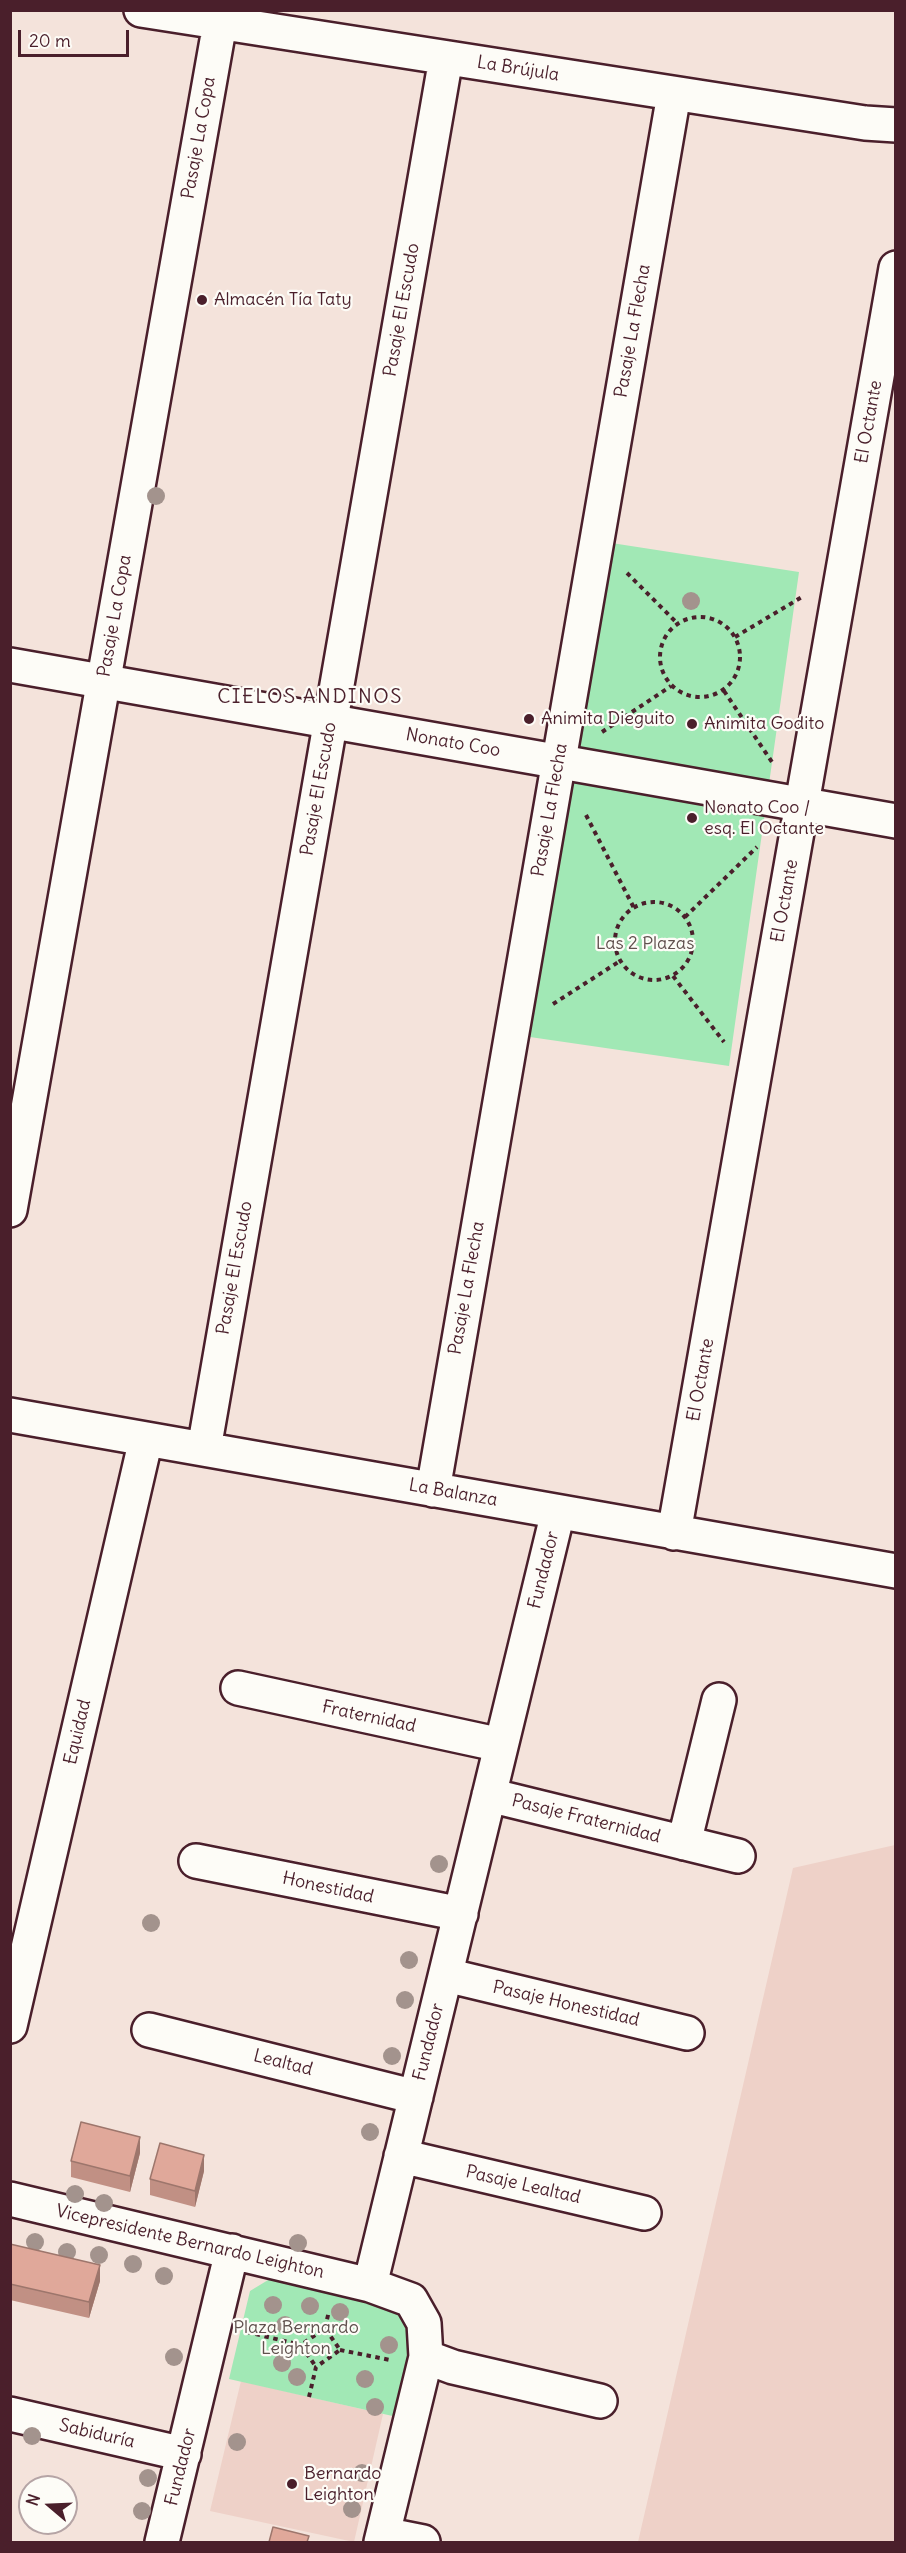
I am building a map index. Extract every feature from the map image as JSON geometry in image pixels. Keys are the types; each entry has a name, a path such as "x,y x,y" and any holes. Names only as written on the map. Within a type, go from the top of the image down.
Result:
{"street":[{"name":"La Brújula","path":"141,10 865,123 896,124"},
{"name":"Pasaje La Copa","path":"10,1210 219,23"},
{"name":"Pasaje El Escudo","path":"204,1449 446,58"},
{"name":"Pasaje La Flecha","path":"433,1490 674,94"},
{"name":"El Octante","path":"674,1533 896,268"},
{"name":"Nonato Coo","path":"10,665 896,821"},
{"name":"La Balanza","path":"10,1414 896,1571"},
{"name":"Equidad","path":"10,2026 146,1439"},
{"name":"Fundador","path":"370,2285 558,1512"},
{"name":"Fraternidad","path":"238,1688 501,1745"},
{"name":"Pasaje Fraternidad","path":"684,1843 719,1700"},
{"name":"Pasaje Fraternidad","path":"489,1795 738,1856"},
{"name":"Honestidad","path":"196,1861 461,1914"},
{"name":"Pasaje Honestidad","path":"446,1975 687,2033"},
{"name":"Lealtad","path":"149,2030 416,2097"},
{"name":"Pasaje Lealtad","path":"401,2156 644,2213"},
{"name":"Vicepresidente Bernardo Leighton","path":"10,2199 370,2285"},
{"name":"Fundador","path":"162,2542 232,2251"},
{"path":"370,2285 411,2300 424,2323 413,2360 382,2538 423,2542"},
{"path":"413,2360 453,2367 600,2402"},
{"name":"Sabiduría","path":"10,2414 184,2454"}],"path":[{"path":"626,572 677,623"},
{"path":"735,637 842,573"},
{"path":"699,617 713,619 726,626 735,637 741,653 740,666 734,681 716,696 702,698 682,694 671,686 661,670 659,656 668,633 677,623 699,617"},
{"path":"559,761 671,686"},
{"path":"724,691 801,804"},
{"path":"585,814 634,908"},
{"path":"685,917 760,845"},
{"path":"649,903 662,903 675,908 685,917 691,926 694,940 692,953 684,967 674,976 660,980 647,980 628,971 620,961 615,943 617,929 624,917 634,908 649,903"},
{"path":"543,1010 620,961"},
{"path":"674,976 754,1082"},
{"path":"301,2345 325,2328 340,2350"},
{"path":"246,2331 301,2345 316,2367"},
{"path":"309,2397 316,2367 340,2350 413,2360"}],"shaded area":[{"path":"895,1845 895,2542 638,2542 793,1868"},
{"name":"Bernardo Leighton","path":"241,2381 383,2414 354,2542 210,2511"}],"green space":[{"name":"Las 2 Plazas","path":"605,542 799,572 729,1066 530,1037"},
{"name":"Plaza Bernardo Leighton","path":"273,2277 399,2308 416,2333 397,2417 229,2379 250,2291"}],"building":[{"path":"81,2122 140,2137 130,2176 71,2161"},
{"path":"160,2143 204,2155 195,2191 150,2179"},
{"path":"10,2244 100,2265 89,2302 10,2284"},
{"path":"273,2527 309,2536 307,2542 269,2542"}],"place":[{"name":"Almacén Tía Taty","path":"202,300"},
{"name":"Animita Dieguito","path":"529,719"},
{"name":"Animita Godito","path":"692,724"},
{"name":"Nonato Coo / esq. El Octante","path":"692,818"},
{"name":"Bernardo Leighton","path":"292,2484"}],"district":[{"name":"CIELOS ANDINOS","path":"310,697"}]}
